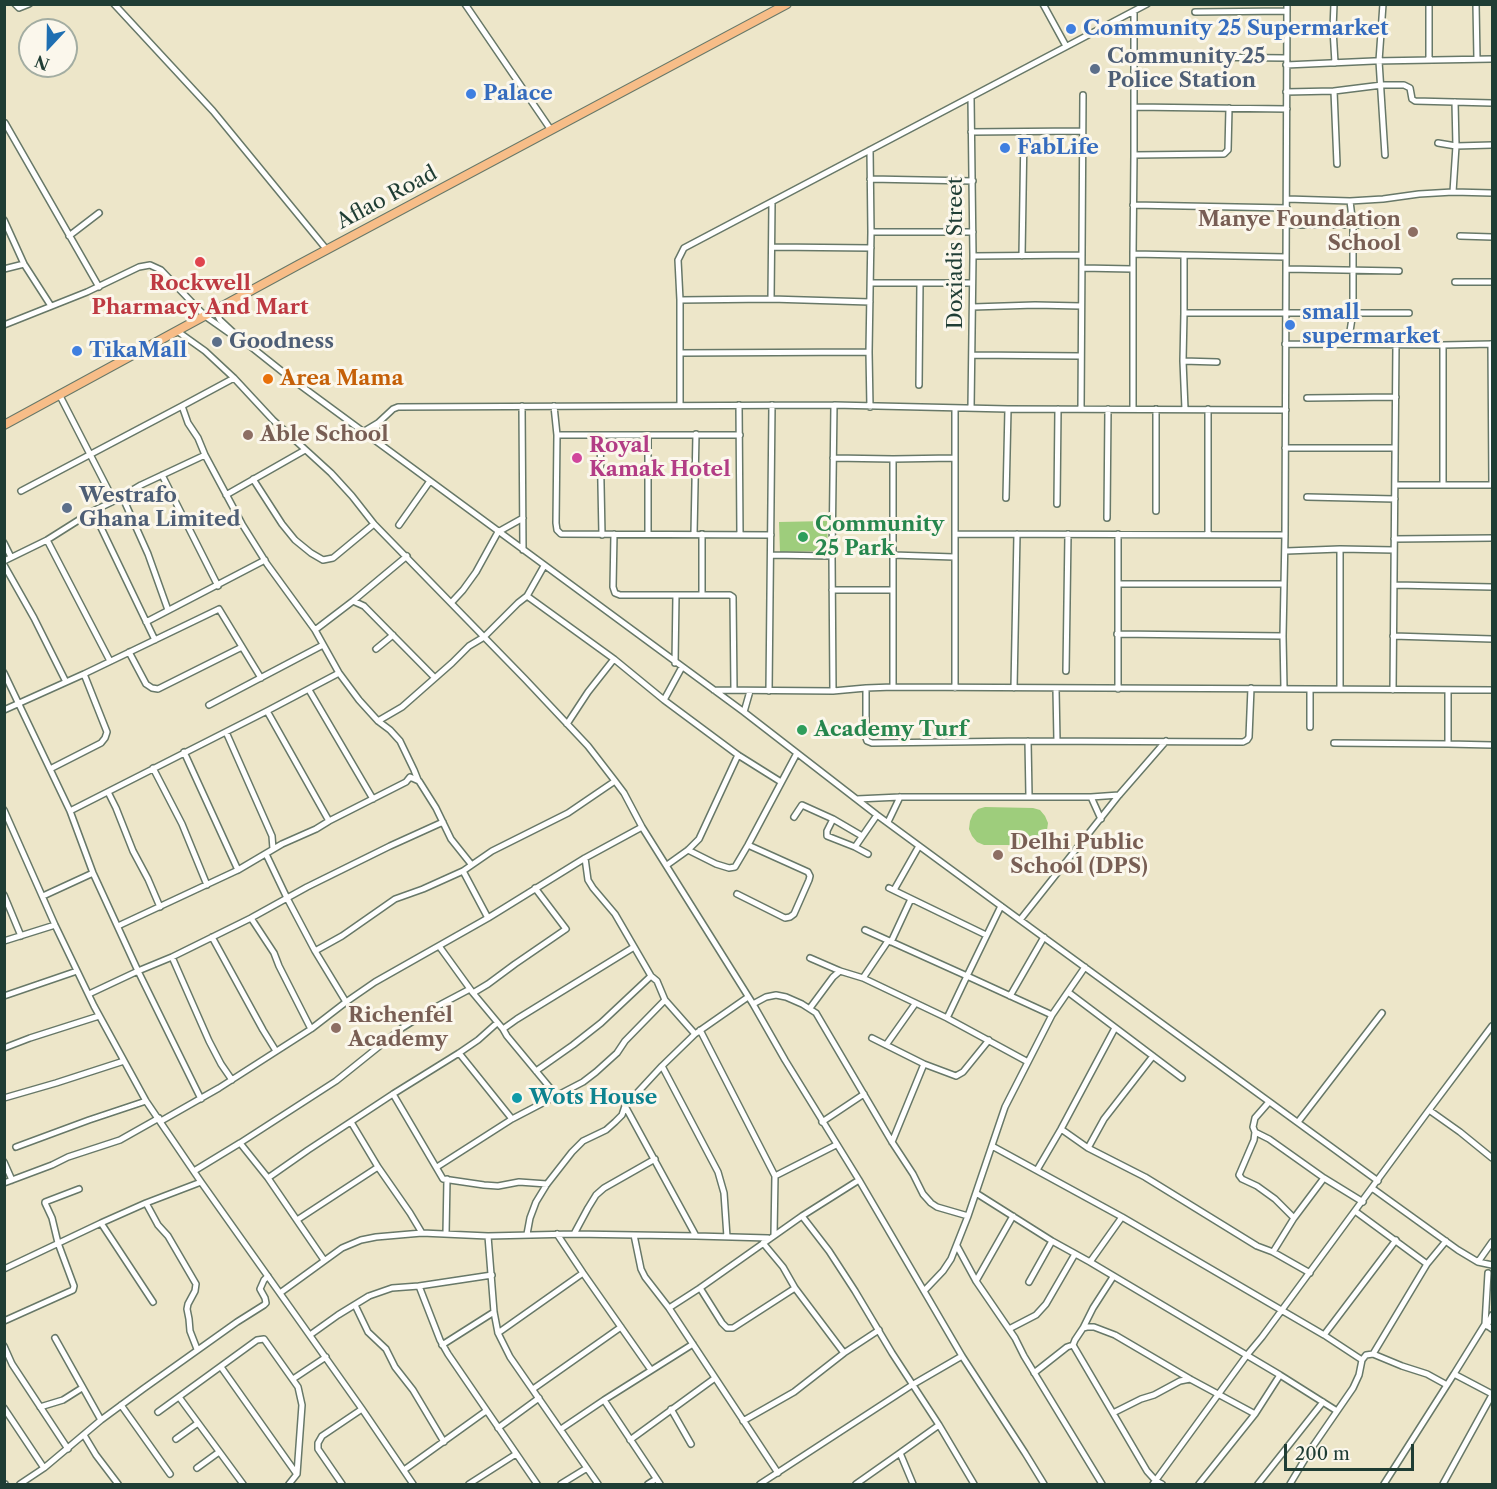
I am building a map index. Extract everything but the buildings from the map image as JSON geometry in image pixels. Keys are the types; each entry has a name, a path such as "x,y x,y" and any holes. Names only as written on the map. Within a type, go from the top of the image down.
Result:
{"highway":[{"name":"Aflao Road","path":"4,424 787,4"}],"street":[{"path":"15,4 19,8 29,4"},
{"path":"114,4 213,111 327,250"},
{"path":"465,4 551,130"},
{"path":"1043,4 1066,46"},
{"path":"680,405 681,300 678,260 684,248 1148,4"},
{"path":"1284,688 1287,4"},
{"path":"1335,4 1333,29 1335,63"},
{"path":"1383,4 1379,61 1385,154"},
{"path":"1429,4 1429,60"},
{"path":"1476,4 1477,59"},
{"path":"1133,409 1134,11"},
{"path":"1195,12 1287,12"},
{"path":"1195,57 1286,58"},
{"path":"1286,65 1492,59"},
{"path":"1286,92 1334,91 1382,85 1408,86 1415,102 1492,103"},
{"path":"1334,91 1337,164"},
{"path":"1081,409 1083,94"},
{"name":"Doxiadis Street","path":"971,98 973,232 971,408"},
{"path":"1453,192 1456,146 1455,102"},
{"path":"1134,107 1287,109"},
{"path":"1134,155 1224,154 1228,150 1229,108"},
{"path":"5,123 99,287"},
{"path":"971,132 1082,131"},
{"path":"1022,256 1024,132"},
{"path":"1438,143 1456,146 1492,145"},
{"path":"870,150 870,407"},
{"path":"870,179 972,181"},
{"path":"1287,199 1350,201 1383,199 1410,194 1492,193"},
{"path":"1348,344 1353,312 1353,226 1350,201"},
{"path":"771,299 772,202"},
{"path":"1133,205 1287,208"},
{"path":"69,236 99,213"},
{"path":"4,219 24,264 51,306"},
{"path":"1286,225 1390,225"},
{"path":"871,232 973,232"},
{"path":"1460,236 1492,237"},
{"path":"772,247 871,248"},
{"path":"1133,254 1286,257"},
{"path":"973,256 1081,255"},
{"path":"1184,255 1185,409"},
{"path":"4,268 24,264"},
{"path":"4,325 99,287 139,267 150,265 161,270 217,321 363,432 744,712 919,846 1378,1180"},
{"path":"1082,268 1132,269"},
{"path":"1287,269 1399,271"},
{"path":"1455,282 1492,282"},
{"path":"871,283 972,283"},
{"path":"919,385 921,283"},
{"path":"681,300 771,299 870,302"},
{"path":"973,307 1081,306"},
{"path":"210,313 217,321"},
{"path":"1185,313 1409,313"},
{"path":"177,331 205,351 273,420 331,473 374,524 588,746 615,781 753,1004 962,1356 1044,1485"},
{"path":"1285,344 1492,344 1492,485 1395,484"},
{"path":"1392,690 1396,344"},
{"path":"1443,345 1443,485"},
{"path":"680,353 869,352"},
{"path":"972,355 1080,356"},
{"path":"1184,361 1217,362"},
{"path":"21,491 234,378"},
{"path":"59,394 114,501"},
{"path":"1307,398 1396,397"},
{"path":"739,405 740,535"},
{"path":"769,691 771,405"},
{"path":"363,432 398,407 834,405 1008,409 1286,410"},
{"path":"833,691 834,405"},
{"path":"182,406 188,423 198,438 226,495 265,561 315,630 339,673 359,700 400,741 418,780 436,808 451,839 471,864"},
{"path":"522,406 523,550"},
{"path":"554,406 557,435 555,523 561,534 771,535"},
{"path":"955,408 955,688"},
{"path":"1006,498 1008,409"},
{"path":"1057,504 1058,409"},
{"path":"1107,518 1108,409"},
{"path":"1156,410 1156,511"},
{"path":"1208,410 1208,535"},
{"path":"373,439 378,423"},
{"path":"694,534 696,434"},
{"path":"557,435 740,435"},
{"path":"600,435 602,535"},
{"path":"648,435 648,534"},
{"path":"1285,448 1394,448"},
{"path":"226,495 304,450"},
{"path":"4,561 47,540 93,511 205,455"},
{"path":"833,458 954,458"},
{"path":"893,459 893,687"},
{"path":"162,475 218,586"},
{"path":"253,479 295,540 322,560 333,558 374,524"},
{"path":"399,525 430,481"},
{"path":"122,496 148,554 168,610"},
{"path":"1307,497 1395,499"},
{"path":"93,511 155,640"},
{"path":"451,603 476,572 498,532 523,518"},
{"path":"614,534 613,587 615,593 620,595 730,595 734,600 734,690"},
{"path":"702,534 702,595"},
{"path":"955,534 1285,535"},
{"path":"1014,688 1017,534"},
{"path":"1066,671 1068,534"},
{"path":"1118,534 1118,689"},
{"path":"1395,539 1492,538"},
{"path":"47,540 110,661"},
{"path":"4,543 11,557"},
{"path":"1340,549 1340,688"},
{"path":"1286,551 1394,550"},
{"path":"771,555 832,556"},
{"path":"893,555 954,557"},
{"path":"315,630 353,602 407,556"},
{"path":"146,622 265,561"},
{"path":"4,565 66,682"},
{"path":"378,721 402,707 469,646 484,637 527,596 544,566"},
{"path":"1118,584 1284,584"},
{"path":"1395,585 1492,587"},
{"path":"832,590 892,590"},
{"path":"361,595 364,606"},
{"path":"675,663 676,595"},
{"path":"527,596 614,659 664,700 738,755 781,782"},
{"path":"353,602 364,606 435,678"},
{"path":"4,710 219,609 261,678"},
{"path":"1117,634 1283,636"},
{"path":"376,649 393,635"},
{"path":"1393,636 1492,639"},
{"path":"209,705 323,645"},
{"path":"129,652 146,684 158,689 242,647"},
{"path":"567,724 614,659"},
{"path":"664,700 682,667"},
{"path":"4,673 70,811 93,873 138,971 201,1099"},
{"path":"70,811 339,673"},
{"path":"50,769 100,743 105,738 106,732 84,674"},
{"path":"713,690 833,691 893,687 1492,690"},
{"path":"866,688 866,738 872,743 1243,742 1247,741 1249,736 1251,688"},
{"path":"1056,689 1057,741"},
{"path":"1310,689 1310,727"},
{"path":"309,690 373,799"},
{"path":"1448,690 1448,744"},
{"path":"744,712 750,691"},
{"path":"267,711 329,821"},
{"path":"226,732 272,836 273,849"},
{"path":"1028,741 1029,795"},
{"path":"1020,920 1119,795 1166,741"},
{"path":"1334,743 1492,745"},
{"path":"184,752 238,870"},
{"path":"688,850 716,864 735,867 797,753"},
{"path":"667,865 688,850 702,834 738,755"},
{"path":"118,926 238,870 282,844 406,782 410,777 412,766"},
{"path":"153,768 182,824 207,885"},
{"path":"410,777 418,780"},
{"path":"315,951 342,936 395,899 463,871 492,851 568,813 615,781"},
{"path":"108,792 160,908"},
{"path":"857,799 900,796 1119,795"},
{"path":"888,822 900,796"},
{"path":"1091,796 1101,819"},
{"path":"794,817 802,806 833,819 862,836"},
{"path":"4,810 88,994 146,1101 363,1409 413,1485"},
{"path":"855,847 877,815"},
{"path":"833,819 827,836 868,854"},
{"path":"88,994 172,957 390,846 443,822"},
{"path":"4,1182 120,1140 201,1099 311,1029 375,982 488,918 585,858 642,827"},
{"path":"272,836 282,844"},
{"path":"737,894 785,918 790,917 794,914 810,876 808,872 748,845"},
{"path":"919,846 891,889 986,935"},
{"path":"266,854 315,951 346,1002"},
{"path":"585,858 588,879 593,888 615,914 651,976 657,981 665,1000 695,1034"},
{"path":"463,871 488,918"},
{"path":"43,896 93,873"},
{"path":"194,1171 336,1081 402,1028 434,1008 488,984 566,929 535,888"},
{"path":"4,895 21,936"},
{"path":"863,978 890,942 911,899"},
{"path":"946,1018 1001,906"},
{"path":"251,918 274,953 311,1029"},
{"path":"4,941 55,925"},
{"path":"865,930 1052,1015"},
{"path":"212,937 276,1051"},
{"path":"1010,996 1044,937"},
{"path":"438,945 471,991 551,1089"},
{"path":"503,1029 634,947"},
{"path":"172,957 209,1041 232,1080"},
{"path":"810,958 863,978 946,1018 1028,1062"},
{"path":"924,1291 944,1271 957,1246 1005,1107 1052,1015 1085,966"},
{"path":"4,996 77,971"},
{"path":"810,1008 840,971"},
{"path":"537,1071 601,1023 651,976"},
{"path":"1068,992 1182,1077"},
{"path":"753,1004 776,995 786,997 816,1013 923,1194 937,1207 968,1216"},
{"path":"527,1234 533,1208 547,1184 578,1146 583,1141 606,1130 622,1115 625,1106 695,1034 748,997"},
{"path":"437,1167 512,1119 583,1082 617,1053 625,1041 665,1000"},
{"path":"886,1046 915,1004"},
{"path":"1298,1122 1383,1014"},
{"path":"4,1048 99,1016"},
{"path":"268,1178 393,1094 459,1053 497,1023"},
{"path":"1154,1483 1492,1026"},
{"path":"1036,1170 1061,1129 1115,1028"},
{"path":"700,1030 775,1176 772,1237"},
{"path":"1485,1036 1492,1037"},
{"path":"872,1038 924,1064 956,1076 989,1040"},
{"path":"459,1053 512,1119"},
{"path":"1088,1148 1104,1119 1153,1056"},
{"path":"4,1098 123,1061"},
{"path":"892,1142 924,1064"},
{"path":"662,1066 718,1172 724,1193 727,1237"},
{"path":"393,1094 443,1179 498,1186 528,1182 547,1184"},
{"path":"822,1122 864,1094"},
{"path":"16,1148 146,1101"},
{"path":"1269,1102 1255,1118 1253,1127 1256,1132 1363,1202"},
{"path":"625,1106 696,1236"},
{"path":"1429,1110 1492,1158"},
{"path":"351,1122 422,1233"},
{"path":"1061,1129 1088,1148 1145,1177 1257,1246 1273,1252 1310,1273"},
{"path":"1256,1132 1239,1175 1275,1200 1294,1218"},
{"path":"240,1143 268,1178 324,1260"},
{"path":"775,1176 837,1145"},
{"path":"992,1146 1122,1217 1324,1335 1362,1360"},
{"path":"574,1234 596,1195 604,1188 655,1159"},
{"path":"4,1162 12,1180"},
{"path":"297,1220 378,1167"},
{"path":"1273,1252 1294,1218 1324,1178"},
{"path":"446,1234 447,1179"},
{"path":"669,1308 802,1216 859,1180"},
{"path":"4,1269 146,1203 201,1182"},
{"path":"1372,1188 1446,1242 1478,1262 1491,1265 1488,1326"},
{"path":"4,1321 73,1290 75,1286 45,1202 78,1189"},
{"path":"976,1193 1337,1411"},
{"path":"146,1203 196,1284 187,1309 190,1331 197,1349"},
{"path":"1355,1211 1427,1264"},
{"path":"802,1216 829,1251 939,1425 974,1485"},
{"path":"976,1281 1013,1216"},
{"path":"1090,1262 1122,1217"},
{"path":"101,1223 153,1302"},
{"path":"280,1293 342,1248 361,1240 390,1236 422,1233 488,1236 574,1234 772,1237"},
{"path":"557,1234 651,1370"},
{"path":"634,1235 641,1269 645,1276 669,1308 778,1473"},
{"path":"488,1236 494,1312 498,1333 510,1357 598,1485"},
{"path":"1324,1335 1396,1240"},
{"path":"1029,1282 1053,1241"},
{"path":"1372,1354 1427,1264 1446,1242"},
{"path":"1478,1262 1492,1242"},
{"path":"763,1243 844,1353"},
{"path":"957,1246 976,1281 1009,1329 1102,1485"},
{"path":"1009,1329 1036,1315 1046,1304 1075,1254"},
{"path":"498,1333 583,1274"},
{"path":"310,1335 378,1292 392,1288 492,1275"},
{"path":"20,1485 121,1405 197,1349 264,1305 265,1298 260,1289 268,1276"},
{"path":"1034,1372 1073,1345 1113,1277"},
{"path":"419,1286 442,1345 537,1485"},
{"path":"700,1288 727,1328 733,1328 795,1288"},
{"path":"355,1305 368,1332 386,1348 395,1367 416,1394 444,1442"},
{"path":"442,1345 494,1312"},
{"path":"1384,1485 1447,1384 1488,1326 1492,1315"},
{"path":"533,1389 621,1327"},
{"path":"1083,1328 1094,1327 1115,1335 1255,1414"},
{"path":"743,1420 794,1392 844,1353 879,1330"},
{"path":"55,1338 101,1420"},
{"path":"158,1413 261,1338 266,1341 298,1387 302,1405 297,1474 289,1485"},
{"path":"561,1430 693,1344"},
{"path":"1073,1345 1154,1483 1162,1485"},
{"path":"4,1346 12,1364 68,1449"},
{"path":"1290,1485 1311,1449 1357,1382 1362,1360 1366,1355 1372,1354 1427,1374 1447,1384"},
{"path":"760,1485 912,1385 962,1356"},
{"path":"293,1379 326,1357"},
{"path":"221,1367 297,1474"},
{"path":"1443,1485 1492,1395 1454,1374"},
{"path":"1199,1485 1255,1414 1280,1375"},
{"path":"630,1440 715,1378"},
{"path":"1113,1413 1180,1381 1190,1379"},
{"path":"40,1407 63,1400 82,1388"},
{"path":"179,1397 243,1485"},
{"path":"498,1428 539,1398"},
{"path":"604,1400 658,1482 648,1485"},
{"path":"1258,1485 1323,1402"},
{"path":"121,1405 170,1474"},
{"path":"4,1408 44,1468"},
{"path":"342,1485 318,1449 318,1443 322,1436 363,1409"},
{"path":"670,1409 691,1443"},
{"path":"404,1470 486,1411"},
{"path":"176,1439 198,1423"},
{"path":"856,1485 865,1476 939,1425"},
{"path":"84,1435 118,1485"},
{"path":"197,1468 219,1452"},
{"path":"900,1453 913,1485"},
{"path":"473,1483 516,1454"},
{"path":"561,1485 586,1468"}],"green space":[{"name":"Community 25 Park","path":"827,521 828,551 780,552 779,522"},
{"path":"985,807 1040,810 1048,823 1044,837 1039,843 1032,845 984,845 977,842 969,829 970,821 978,809"}],"place":[{"name":"Community 25 Supermarket","path":"1071,29"},
{"name":"Community 25 Police Station","path":"1095,69"},
{"name":"Palace","path":"471,94"},
{"name":"FabLife","path":"1005,148"},
{"name":"Manye Foundation School","path":"1413,232"},
{"name":"Rockwell Pharmacy And Mart","path":"200,262"},
{"name":"small supermarket","path":"1290,325"},
{"name":"Goodness","path":"217,342"},
{"name":"TikaMall","path":"77,351"},
{"name":"Area Mama","path":"268,379"},
{"name":"Able School","path":"248,435"},
{"name":"Royal Kamak Hotel","path":"577,458"},
{"name":"Westrafo Ghana Limited","path":"67,508"},
{"name":"Community 25 Park","path":"803,537"},
{"name":"Academy Turf","path":"802,730"},
{"name":"Delhi Public School (DPS)","path":"998,855"},
{"name":"Richenfel Academy","path":"336,1028"},
{"name":"Wots House","path":"517,1098"}]}
